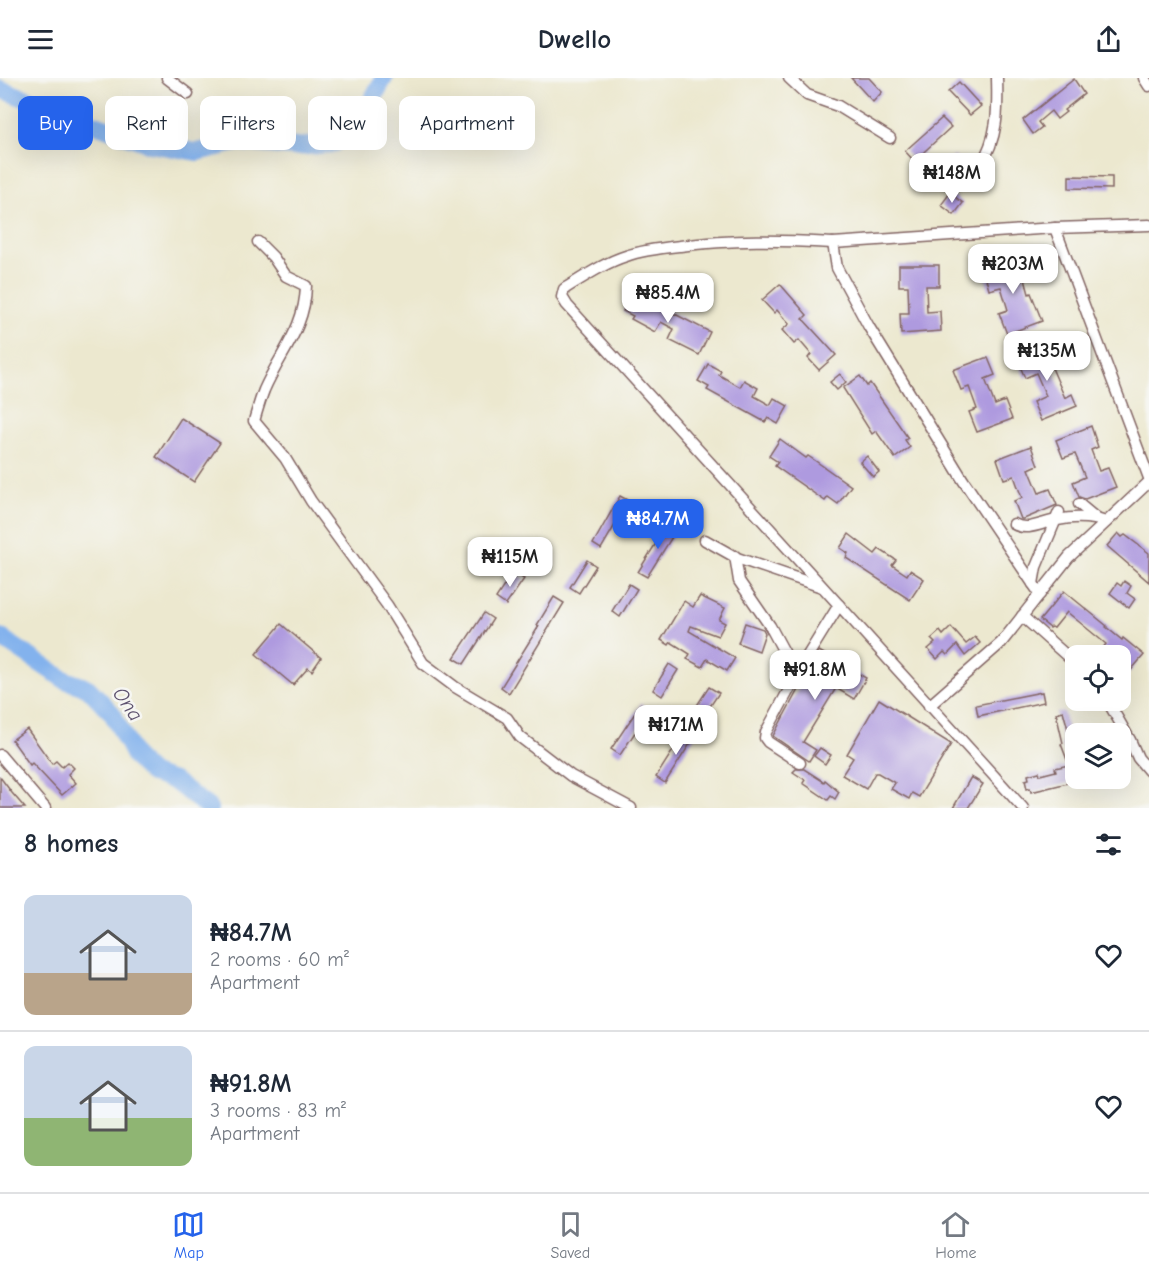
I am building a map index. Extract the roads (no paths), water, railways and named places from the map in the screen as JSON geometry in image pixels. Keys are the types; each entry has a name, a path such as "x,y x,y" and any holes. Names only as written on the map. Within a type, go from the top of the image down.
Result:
{"street":[{"path":"167,78 188,94"},
{"path":"789,78 807,95 838,106 890,138"},
{"path":"980,166 988,154 996,133 997,78"},
{"path":"1144,78 1149,86"},
{"path":"1023,808 562,297 564,289 604,265 650,249 771,239 833,243 1055,228 1149,225"},
{"path":"929,706 1001,643 1069,557 1101,521 1149,480 1055,228"},
{"path":"258,242 273,257 286,276 306,286 306,305 299,325 264,390 254,421 285,458 311,501 387,605 423,663 455,687 507,718 520,737 571,776 631,808"},
{"path":"833,243 837,268 869,327 963,480 1040,594"},
{"path":"1079,504 1101,521"},
{"path":"1033,584 1036,567 1057,516"},
{"path":"1014,524 1030,527 1057,516 1101,521"},
{"path":"705,540 735,556 822,587"},
{"path":"735,556 739,581 770,626 797,676"},
{"path":"800,763 765,738 838,605"},
{"path":"1022,616 1065,654"},
{"path":"1113,711 1138,758 1149,771"},
{"path":"0,756 45,808"}],"waterway":[{"name":"Ona","path":"0,89 150,144 197,152 239,142 293,147 332,144 356,129 384,78"},
{"name":"Ona","path":"0,637 65,680 88,688 112,713 135,758 152,774 174,781 209,808"}]}
